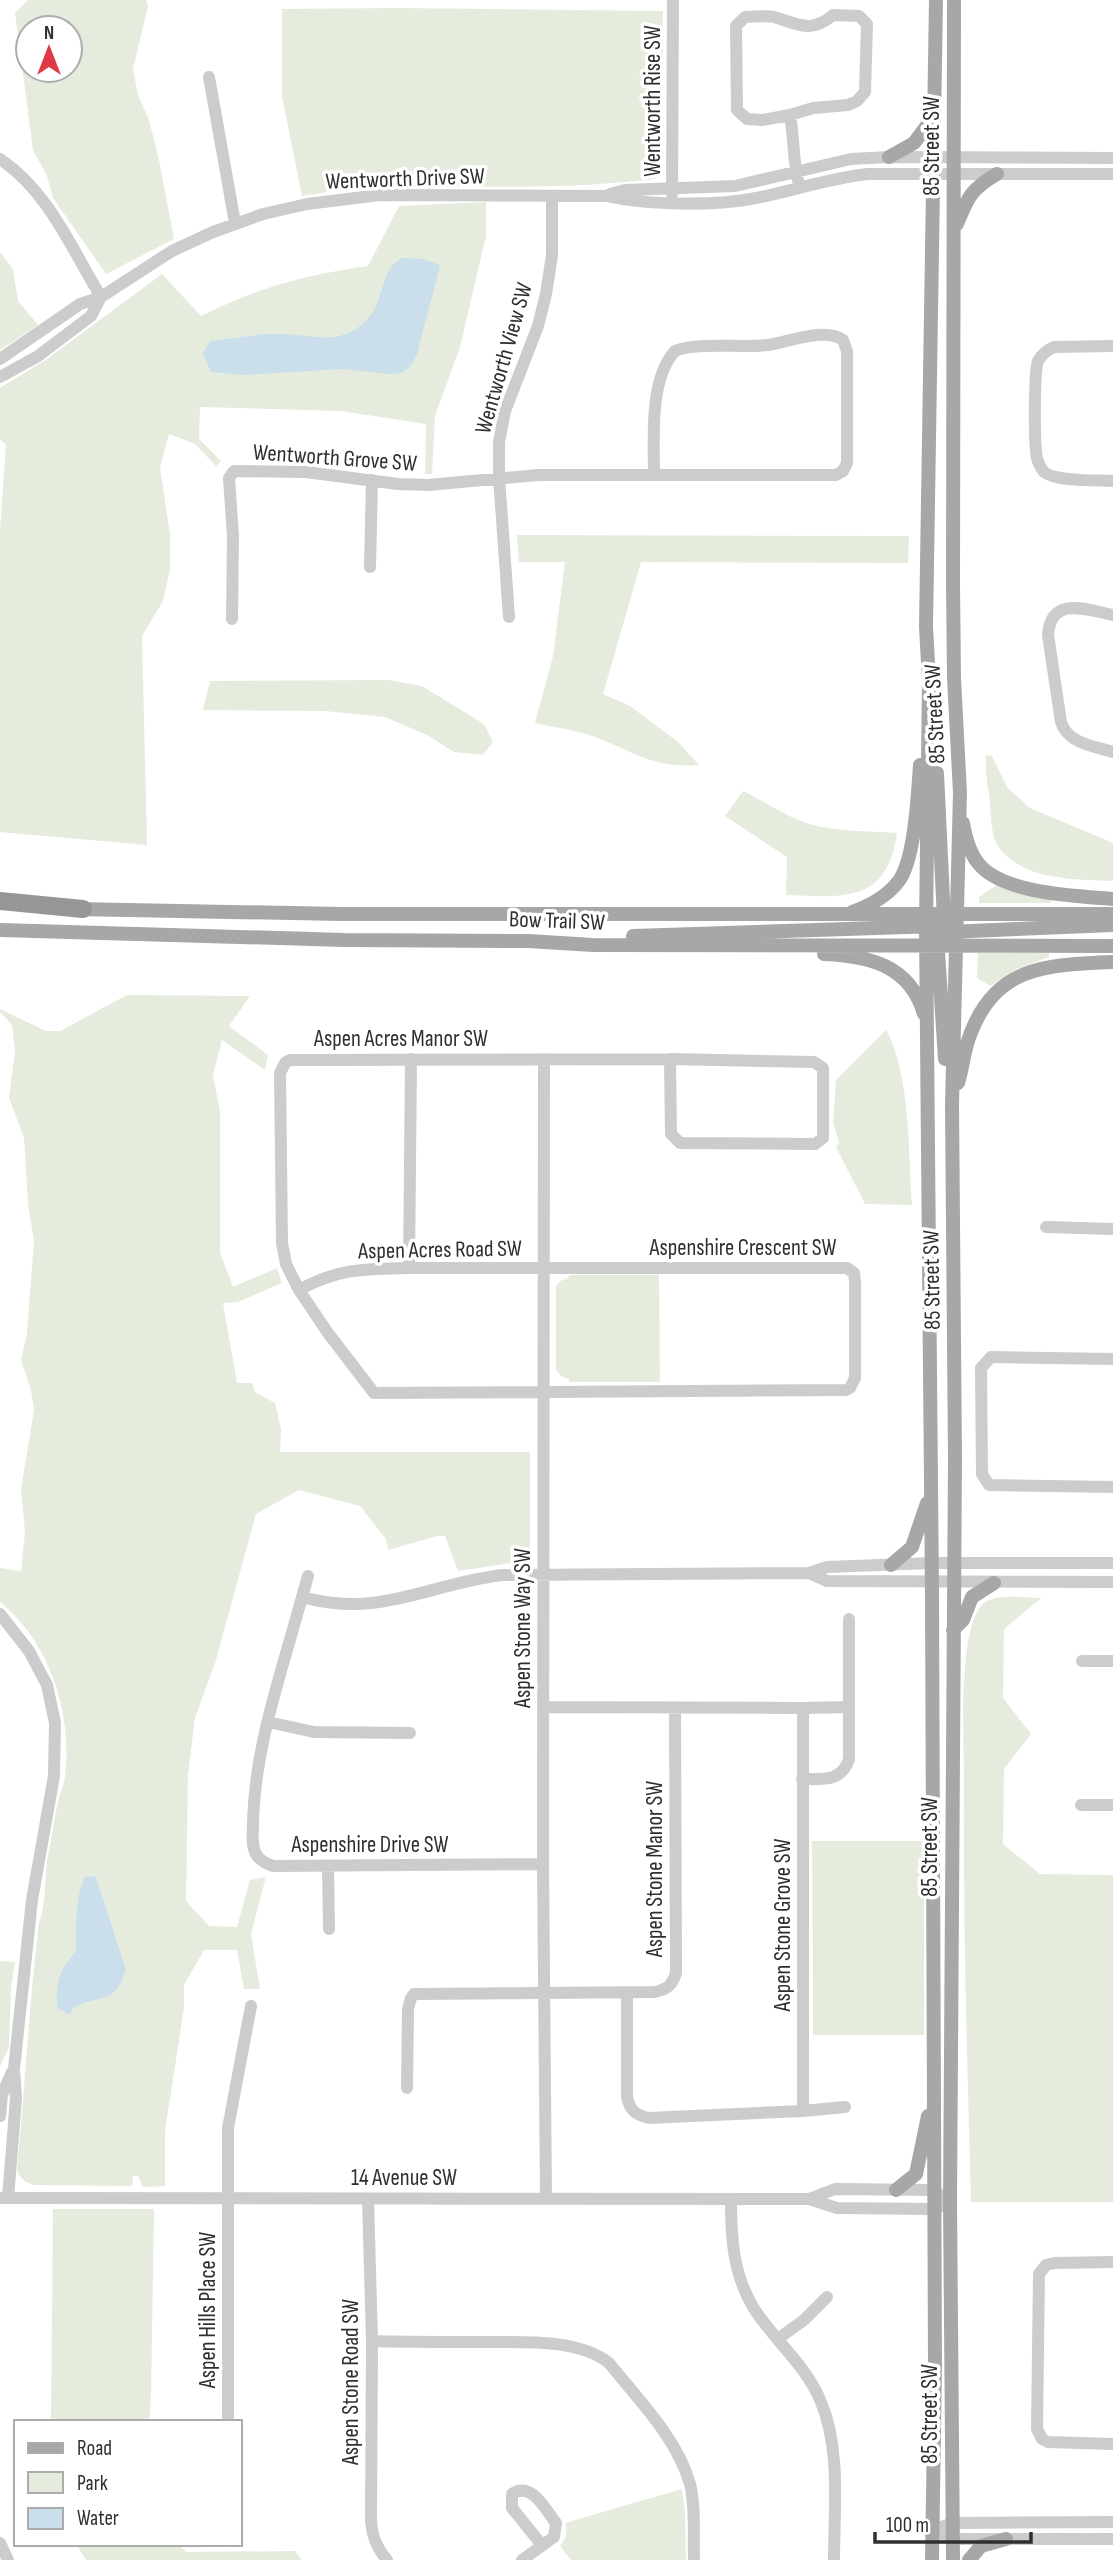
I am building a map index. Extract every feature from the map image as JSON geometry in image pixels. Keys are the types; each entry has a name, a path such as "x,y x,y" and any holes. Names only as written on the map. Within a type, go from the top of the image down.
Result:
{"highway":[{"path":"0,901 83,909"}],"main road":[{"name":"85 Street SW","path":"936,0 927,583 929,733 952,1104 955,1446 950,2202 953,2560"},
{"name":"85 Street SW","path":"932,2560 932,1563 927,1026 960,793 954,678 953,583 954,0"},
{"path":"889,157 914,143 935,115"},
{"path":"953,235 968,197 977,186 997,174"},
{"path":"927,583 953,583"},
{"path":"846,914 884,895 898,883 905,869 929,701"},
{"path":"960,793 963,827 972,852 977,863 990,875 1047,892 1113,899"},
{"name":"Bow Trail SW","path":"0,907 341,914 846,914 941,929 1113,946"},
{"name":"Bow Trail SW","path":"0,930 345,940 528,941 593,945 941,929 1113,914"},
{"path":"528,941 1113,925"},
{"path":"941,929 953,1202"},
{"path":"593,945 655,951 819,954 869,959 891,968 907,983 922,1008 927,1026"},
{"path":"952,1104 970,1033 986,1003 997,990 1023,974 1041,968 1113,962"},
{"path":"891,1565 912,1547 931,1492"},
{"path":"953,1630 963,1620 972,1597 993,1583"},
{"path":"896,2190 916,2174 925,2124 933,2101"},
{"path":"969,2560 981,2546 1006,2539"}],"street":[{"name":"Wentworth Rise SW","path":"672,202 673,0"},
{"path":"833,15 859,16 867,24 865,92 857,101 848,104 813,108 790,115 754,119 747,118 737,110 736,26 745,18 772,16 793,26 822,25 833,15"},
{"path":"209,77 236,223"},
{"path":"790,115 800,188"},
{"name":"Wentworth Drive SW","path":"606,195 625,190 735,186 851,159 1113,158"},
{"path":"0,159 30,184 71,241 101,297"},
{"name":"Wentworth Drive SW","path":"0,359 80,304 101,297 172,251 236,223 307,204 380,195 606,195 629,201 748,200 859,175 1113,174"},
{"name":"Wentworth View SW","path":"509,617 499,442 503,420 538,326 546,294 552,256 552,195"},
{"name":"Wentworth Drive SW","path":"0,377 38,356 91,316 101,297"},
{"name":"Wentworth Grove SW","path":"232,619 233,536 229,478 234,471 306,472 428,485 499,477 836,475 847,463 846,344 841,338 829,335 766,345 692,347 675,351 663,369 654,418 654,474"},
{"path":"1113,346 1047,349 1037,364 1036,396 1037,459 1044,471 1055,477 1113,481"},
{"path":"370,567 372,480"},
{"path":"1113,615 1067,608 1054,615 1049,623 1048,635 1061,722 1065,732 1072,739 1113,752"},
{"name":"Aspen Acres Manor SW","path":"544,1390 374,1392 328,1333 299,1290 286,1264 282,1243 279,1073 290,1060 297,1059 670,1059 814,1062 823,1068 823,1138 816,1144 680,1143 671,1134 670,1059"},
{"path":"409,1268 411,1059"},
{"name":"Aspen Stone Way SW","path":"544,1059 543,1864 546,2198"},
{"path":"1046,1227 1113,1228"},
{"name":"Aspenshire Crescent SW","path":"543,1269 847,1268 854,1273 855,1282 855,1378 848,1389 544,1390"},
{"name":"Aspen Acres Road SW","path":"299,1290 315,1281 348,1270 543,1269"},
{"path":"1113,1359 991,1357 981,1368 982,1474 989,1485 1113,1487"},
{"path":"302,1598 345,1604 386,1602 473,1578 503,1574 809,1573 827,1567 932,1563 1113,1563"},
{"path":"809,1573 827,1581 1113,1583"},
{"name":"Aspenshire Drive SW","path":"308,1576 255,1779 253,1842 256,1856 273,1866 543,1864"},
{"path":"0,1614 29,1651 47,1685 55,1723 54,1776 32,1900 13,2069 16,2098 4,2198"},
{"path":"802,1779 835,1778 846,1768 849,1759 849,1619"},
{"path":"1082,1661 1113,1661"},
{"path":"543,1707 848,1707"},
{"name":"Aspen Stone Manor SW","path":"407,2088 408,2009 414,1994 627,1993 665,1990 672,1984 676,1973 675,1708"},
{"name":"Aspen Stone Grove SW","path":"803,1708 803,2111"},
{"path":"268,1722 323,1733 410,1733"},
{"path":"1081,1805 1113,1805"},
{"path":"328,1866 329,1929"},
{"path":"627,1993 627,2097 629,2107 634,2112 649,2118 845,2107"},
{"name":"Aspen Hills Place SW","path":"228,2420 228,2128 251,2006"},
{"path":"0,2116 2,2095 13,2069"},
{"name":"14 Avenue SW","path":"809,2199 835,2189 933,2190"},
{"path":"933,2190 950,2202"},
{"name":"14 Avenue SW","path":"4,2198 809,2199 837,2208 933,2210 950,2202"},
{"name":"Aspen Stone Road SW","path":"369,2199 372,2341 371,2521 378,2549 387,2560"},
{"path":"731,2199 731,2239 739,2277 754,2308 810,2380 827,2418 833,2461 834,2560"},
{"path":"1113,2262 1054,2263 1046,2265 1040,2274 1037,2429 1042,2439 1048,2442 1113,2444"},
{"path":"779,2338 804,2320 827,2297"},
{"path":"372,2341 539,2343 578,2348 598,2354 609,2363 678,2454 690,2484 694,2560"},
{"path":"933,2530 953,2523 1113,2522"},
{"path":"933,2530 953,2539 1113,2539"},
{"path":"0,2543 8,2560"},
{"path":"522,2560 541,2544"}],"green space":[{"path":"28,0 146,0 148,6 133,69 138,95 149,120 159,160 174,239 106,274 53,198 47,176 33,150 24,84 84,84 84,14 15,14"},
{"path":"282,9 663,11 662,169 657,178 567,186 365,189 302,196 282,97"},
{"path":"486,202 486,236 460,347 435,416 432,474 425,474 426,424 341,411 200,407 199,439 221,461 216,466 195,444 169,434 160,467 170,534 170,570 163,601 142,636 147,845 0,832 0,530 6,445 0,439 0,388 47,359 162,274 201,316 243,297 283,284 368,266 399,206"},
{"path":"0,252 13,269 18,301 38,325 0,350"},
{"path":"517,535 909,536 908,563 641,562 603,694 630,706 678,742 699,765 667,764 641,757 582,733 535,723 553,656 565,562 519,562"},
{"path":"388,680 422,686 484,724 493,742 483,755 454,752 427,735 385,717 325,711 203,710 210,681"},
{"path":"986,755 992,756 1007,787 1030,808 1113,843 1113,881 1050,876 1021,866 1008,857 998,846 993,831"},
{"path":"743,791 789,816 817,826 897,833 892,856 884,873 873,884 844,895 786,895 787,857 725,816"},
{"path":"998,884 1052,898 1051,903 979,903 979,897"},
{"path":"978,953 1049,953 1049,957 1016,969 990,986 977,978"},
{"path":"127,995 250,996 229,1026 268,1055 265,1070 222,1040 213,1075 220,1112 220,1253 233,1287 277,1268 282,1283 238,1302 223,1303 237,1383 252,1383 255,1392 275,1403 281,1429 280,1452 530,1452 530,1550 519,1562 458,1571 445,1536 388,1550 386,1539 360,1506 299,1490 256,1514 216,1660 195,1718 188,1775 186,1901 209,1926 237,1927 250,1880 266,1877 251,1934 260,1989 244,1989 237,1950 204,1950 184,1985 184,2008 165,2131 165,2186 143,2187 138,2176 133,2176 132,2186 34,2185 22,2179 17,2169 39,1923 48,1855 67,1752 61,1704 54,1680 32,1637 0,1602 0,1568 21,1571 25,1532 21,1489 34,1410 31,1390 21,1360 27,1333 34,1241 28,1204 24,1138 9,1098 15,1051 12,1025 0,1009 46,1031 60,1031"},
{"path":"886,1030 894,1048 904,1091 912,1205 865,1204 836,1147 839,1142 833,1123 836,1080"},
{"path":"569,1275 659,1275 660,1382 569,1382 569,1379 562,1377 556,1370 556,1285 568,1279"},
{"path":"1008,1597 1041,1598 1004,1629 1003,1698 1031,1734 1004,1769 1003,1844 1040,1874 1113,1875 1113,2202 971,2202 964,1882 965,1664 973,1622 985,1602"},
{"path":"812,1841 924,1841 924,2035 813,2035"},
{"path":"0,1961 15,1962 11,1988 9,2047 0,2067"},
{"path":"53,2209 154,2209 149,2420 51,2420"},
{"path":"682,2489 686,2560 571,2560 560,2546 566,2535 565,2523"},
{"path":"77,2546 180,2546 186,2552 295,2551 302,2560 86,2560"}],"water":[{"path":"402,258 423,259 440,265 417,355 409,368 401,373 344,369 243,375 211,372 203,353 210,341 270,334 326,337 352,332 374,310 387,274"},
{"path":"96,1877 126,1970 121,1983 110,1995 83,2003 69,2015 57,2007 58,1984 62,1970 76,1952 79,1896 84,1878"}]}
